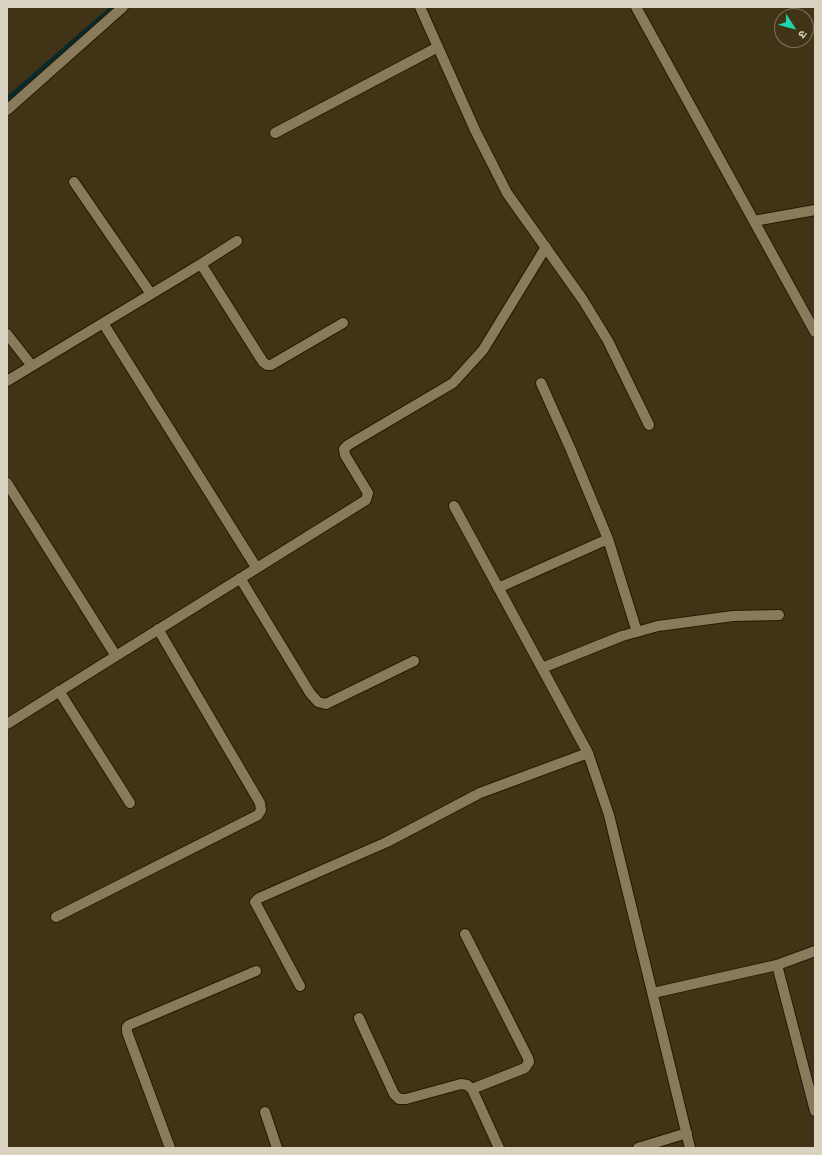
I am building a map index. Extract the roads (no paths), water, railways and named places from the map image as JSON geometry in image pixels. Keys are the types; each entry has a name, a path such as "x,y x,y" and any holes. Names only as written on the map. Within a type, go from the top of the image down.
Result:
{"street":[{"path":"7,110 123,7"},
{"path":"420,7 475,130 507,193 583,300 608,341 649,425"},
{"path":"636,7 815,332"},
{"path":"275,133 438,47"},
{"path":"74,182 151,294"},
{"path":"754,221 815,210"},
{"path":"7,381 202,264 237,241"},
{"path":"7,724 256,567 366,500 368,493 345,455 344,449 348,445 453,383 483,350 546,247"},
{"path":"202,264 266,365 271,365 343,323"},
{"path":"103,323 256,567"},
{"path":"7,334 32,366"},
{"path":"541,383 608,539 637,632"},
{"path":"7,483 116,656"},
{"path":"454,506 588,753 609,815 690,1148"},
{"path":"498,588 608,539"},
{"path":"240,578 310,693 318,702 326,704 414,661"},
{"path":"542,668 622,636 658,626 733,616 779,615"},
{"path":"56,917 258,816 261,810 260,803 158,629"},
{"path":"60,691 130,803"},
{"path":"300,986 255,902 259,898 387,842 480,793 588,753"},
{"path":"465,934 528,1058 525,1068 472,1089"},
{"path":"653,994 777,965 815,951"},
{"path":"777,965 815,1111"},
{"path":"170,1148 127,1032 127,1027 256,971"},
{"path":"359,1018 394,1094 399,1099 406,1099 461,1084 467,1084 472,1089 500,1148"},
{"path":"265,1112 276,1148"},
{"path":"638,1148 687,1133"}],"waterway":[{"path":"7,101 115,7"}]}
